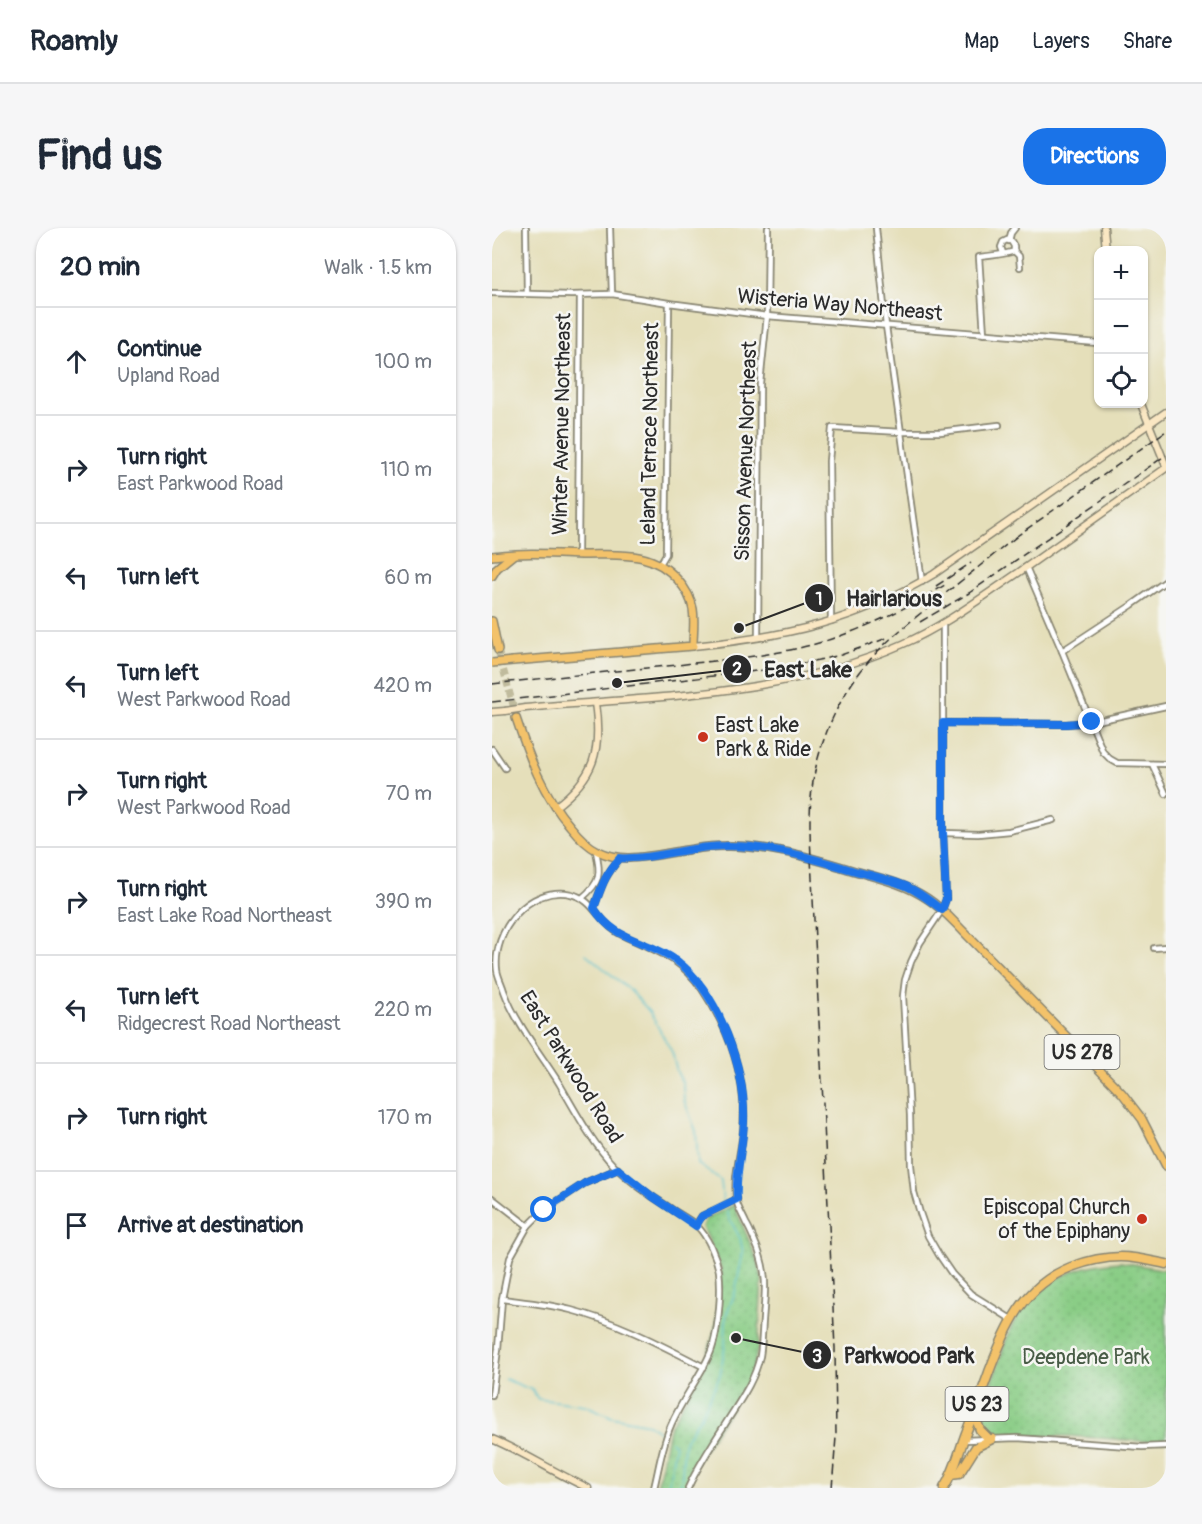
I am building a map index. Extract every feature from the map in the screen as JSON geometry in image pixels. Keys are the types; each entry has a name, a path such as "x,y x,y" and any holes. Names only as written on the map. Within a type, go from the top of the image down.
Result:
{"highway":[{"name":"US 23","path":"944,1488 1001,1341 1011,1319 1026,1299 1046,1281 1064,1270 1092,1260 1120,1257 1166,1264"},
{"path":"951,1474 959,1474 976,1447 990,1438 980,1430 974,1413"}],"main road":[{"path":"1104,228 1106,246"},
{"path":"492,712 768,685 873,656 908,642 943,623 1026,567 1166,467 1143,408"},
{"path":"492,663 758,638 800,630 879,604 922,582 1166,412"},
{"path":"492,576 504,561 515,553"},
{"path":"492,556 515,553 631,555 660,564 682,584 691,602 694,623 693,645"},
{"path":"492,621 498,650"},
{"path":"555,807 578,787 592,764 598,741 595,703"},
{"name":"US 278","path":"516,718 530,759 555,807 579,836 596,851 620,858 639,858 697,848 724,846 767,848 811,858 902,885 928,899 942,910 1122,1093 1142,1119 1166,1166"},
{"path":"492,1439 588,1488"}],"street":[{"path":"526,228 527,293"},
{"path":"610,228 612,294"},
{"name":"Sisson Avenue Northeast","path":"758,638 760,383 768,316 768,228"},
{"path":"876,228 886,326 922,582"},
{"path":"1009,241 1015,228"},
{"path":"1003,253 1001,247 1003,242 1011,241 1014,251 1019,256 1020,267"},
{"path":"984,334 979,257 1014,251"},
{"name":"Wisteria Way Northeast","path":"492,293 612,294 768,316 1094,343"},
{"name":"Winter Avenue Northeast","path":"578,554 580,295"},
{"name":"Leland Terrace Northeast","path":"660,564 666,554 669,303"},
{"path":"831,621 829,461 832,428 940,432 999,425"},
{"path":"1026,567 1103,752 1117,763 1166,764"},
{"path":"1062,651 1166,581"},
{"path":"943,623 943,833 946,899 942,910 920,944 905,980 903,996 911,1165 914,1192 928,1236 939,1255 952,1274 972,1294 1011,1319"},
{"path":"943,723 1066,724 1092,722 1166,706"},
{"path":"492,749 505,768"},
{"path":"1152,764 1166,794"},
{"path":"943,833 978,834 1009,831 1053,820"},
{"path":"596,851 600,873 598,880 591,891 582,898 613,930 680,964 694,978 715,1008 734,1053 742,1088 744,1122 736,1185 741,1215 756,1246 765,1273 760,1355 749,1386 699,1464 688,1488"},
{"path":"594,908 601,885 620,858"},
{"name":"East Parkwood Road","path":"582,898 556,893 538,898 520,909 506,926 499,942 497,969 506,998 516,1017 594,1140 618,1169 653,1197 696,1226 714,1254 719,1269 716,1330 711,1352 669,1428 654,1488"},
{"path":"1154,948 1166,947"},
{"path":"492,1395 502,1299 510,1258 528,1226 544,1210 585,1183 618,1169"},
{"path":"492,1198 528,1226"},
{"path":"696,1226 702,1216 737,1199"},
{"path":"502,1299 570,1310 598,1318 704,1367"},
{"path":"964,1440 1017,1438 1142,1447 1166,1446"}],"green space":[{"path":"734,1205 758,1262 762,1278 758,1347 751,1378 696,1462 685,1488 657,1488 669,1428 704,1367 715,1328 721,1269 702,1227 706,1219"},
{"name":"Deepdene Park","path":"1121,1262 1166,1270 1166,1441 1068,1436 990,1436 986,1433 979,1416 1008,1334 1025,1306 1047,1285 1074,1271 1089,1266"}],"waterway":[{"path":"586,954 630,990 649,1011 672,1052 683,1084 684,1100 696,1131 698,1164 721,1181 723,1201"},
{"path":"680,1488 684,1445 701,1416 720,1375 725,1346 726,1315 735,1293 743,1252 740,1238 727,1210"},
{"path":"505,1379 532,1390 538,1399 585,1405 612,1417 649,1424 663,1435"},
{"path":"669,1482 675,1445 671,1441"}],"tunnel":[{"path":"498,650 516,716"}],"railway":[{"path":"1014,538 1166,431"},
{"path":"920,622 969,593 1166,455"},
{"path":"832,1488 836,1437 835,1348 810,841 810,806 814,774 835,713 851,685 869,661 907,625 1020,534"},
{"path":"936,586 971,563"},
{"path":"492,684 733,659 789,650 841,636 871,624 945,585"},
{"path":"492,702 782,668 841,655 887,638"}],"place":[{"name":"Hairlarious","path":"739,628"},
{"name":"East Lake","path":"617,683"},
{"name":"East Lake Park & Ride","path":"703,737"},
{"name":"Episcopal Church of the Epiphany","path":"1142,1219"},
{"name":"Parkwood Park","path":"736,1338"}],"route":[{"path":"544,1210 585,1183 618,1169 653,1197 696,1226 702,1216 737,1199 736,1185 744,1114 742,1088 730,1040 715,1008 686,969 674,959 613,930 600,919 594,908 601,885 620,858 639,858 724,846 767,848 811,858 902,885 928,899 942,910 946,899 943,833 943,723 1066,724 1092,722"}]}
